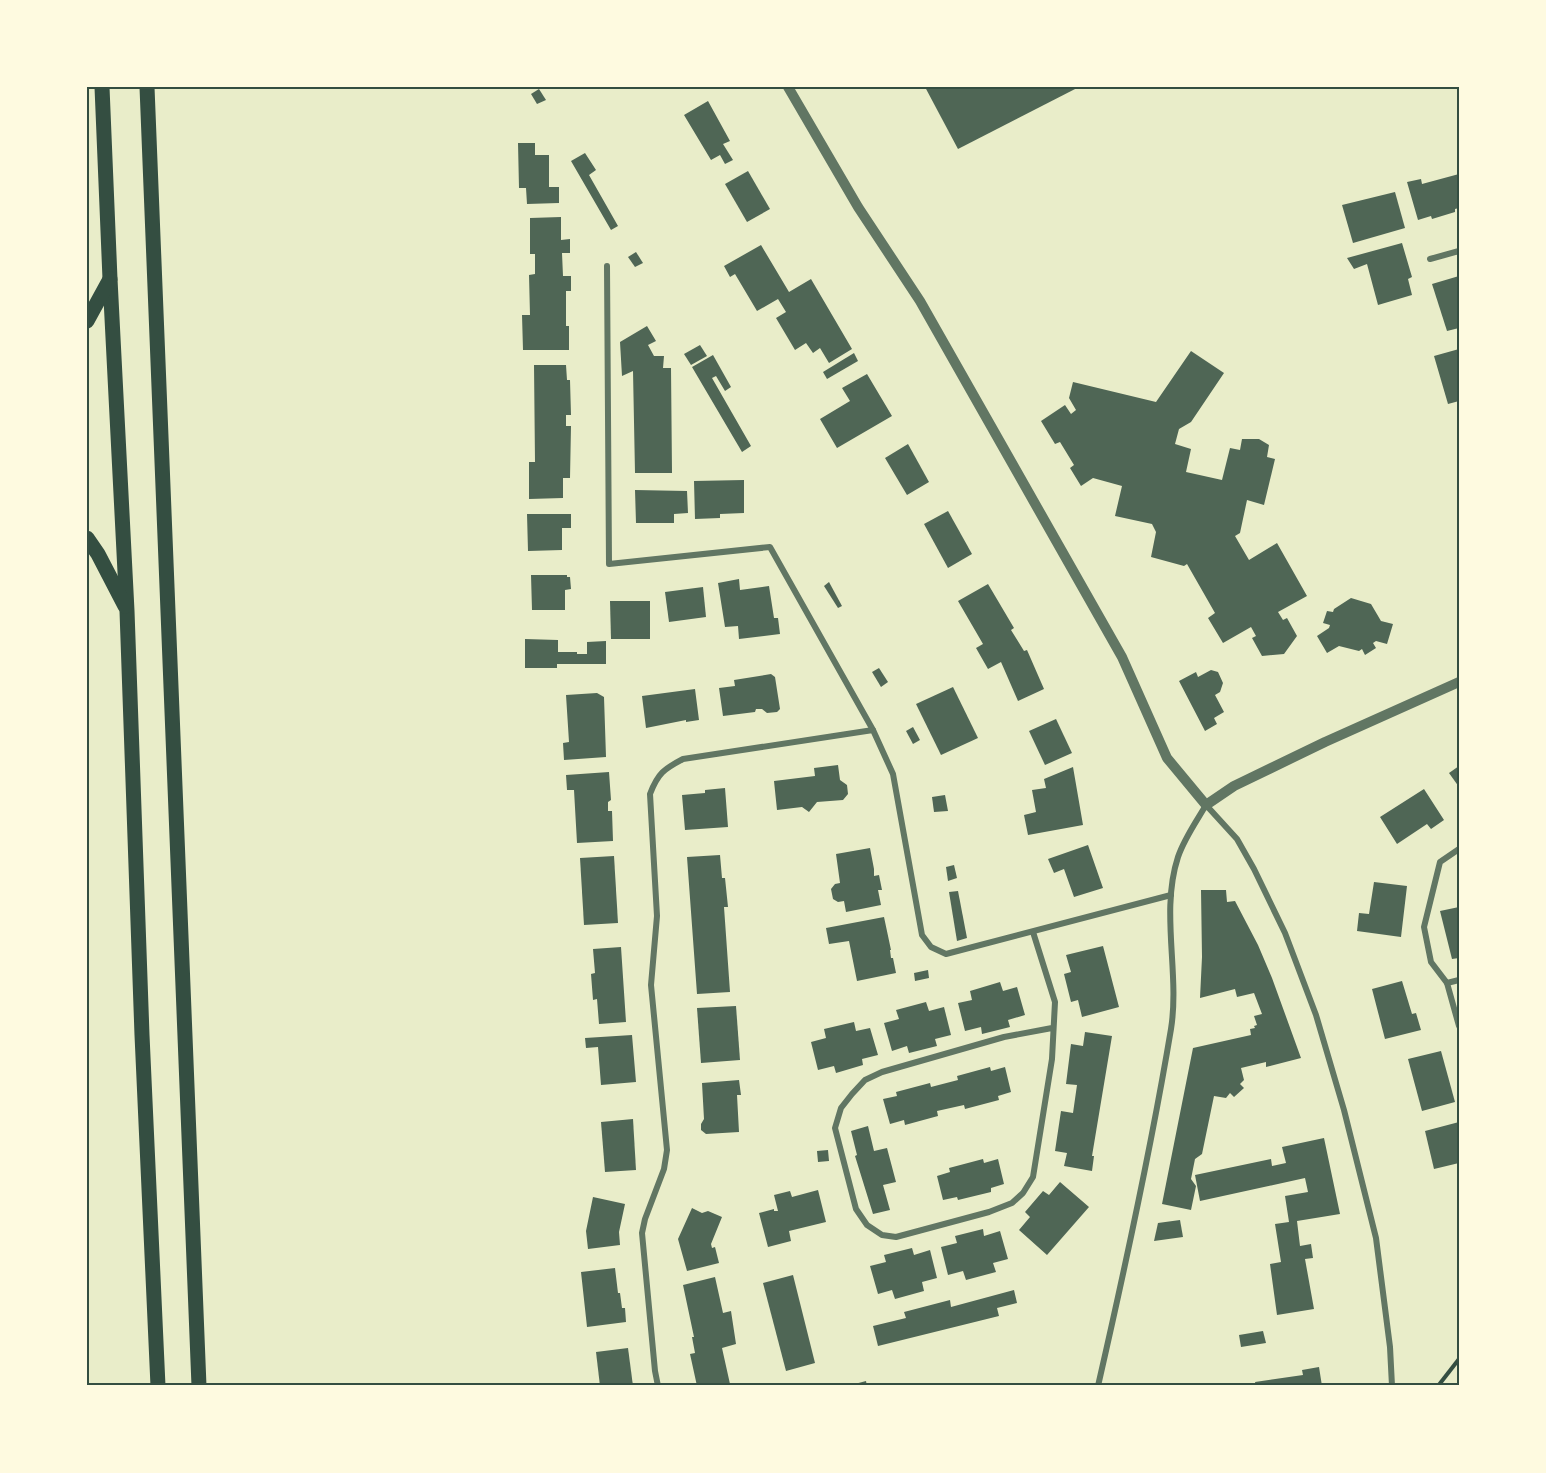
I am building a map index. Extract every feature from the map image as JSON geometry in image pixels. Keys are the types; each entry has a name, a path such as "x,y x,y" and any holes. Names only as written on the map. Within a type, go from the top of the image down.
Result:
{"main road":[{"path":"102,87 127,611 142,1035 158,1386"},
{"path":"147,87 199,1386"},
{"path":"87,321 110,279"},
{"path":"87,538 98,554 127,611"}],"street":[{"path":"788,87 858,207 920,302 1116,647 1167,758 1206,806 1238,839 1285,933 1316,1015 1344,1110 1376,1238 1390,1347 1392,1386"},
{"path":"1430,259 1459,250"},
{"path":"608,266 609,564 770,547 873,730 893,774 922,935 931,947 946,954 1171,896"},
{"path":"1098,1386 1130,1244 1172,1026 1171,896 1178,857 1189,834 1206,806 1234,786 1335,737 1459,682"},
{"path":"658,1386 642,1233 664,1169 667,1150 651,985 657,916 650,794 656,778 666,768 683,759 873,730"},
{"path":"1459,849 1440,862 1424,927 1431,962 1447,983 1459,1026"},
{"path":"1033,932 1055,1002 1052,1059 1032,1177 1023,1193 1012,1203 989,1212 896,1237 882,1234 867,1225 856,1209 835,1128 841,1108 865,1080 882,1072 982,1044 1052,1028"},
{"path":"1447,983 1459,980"}],"path":[{"path":"1438,1386 1459,1359"}],"building":[{"path":"925,87 1079,87 958,149"},
{"path":"539,89 546,100 537,104 531,94"},
{"path":"708,101 730,141 723,144 733,160 725,164 720,155 711,160 684,115"},
{"path":"518,143 535,143 535,155 549,155 549,187 559,187 559,203 527,204 526,188 519,188"},
{"path":"585,153 596,170 589,175 618,226 611,230 571,161"},
{"path":"748,171 770,209 747,222 725,184"},
{"path":"1459,174 1459,208 1455,209 1455,212 1432,219 1431,216 1418,220 1407,182 1421,179 1422,184"},
{"path":"1395,192 1405,228 1353,243 1342,205"},
{"path":"561,217 561,240 570,239 570,253 562,253 563,276 571,276 571,291 566,291 569,350 523,350 522,315 530,315 529,275 535,274 535,254 530,254 530,218"},
{"path":"1402,243 1412,277 1408,279 1412,295 1378,305 1367,264 1354,269 1347,258"},
{"path":"761,245 789,292 811,279 852,349 829,363 820,348 813,353 806,343 795,350 776,318 786,312 778,299 757,311 735,274 730,277 724,266"},
{"path":"636,252 643,263 635,267 628,257"},
{"path":"1459,276 1459,328 1447,331 1432,284"},
{"path":"647,326 656,341 648,345 654,356 664,356 663,368 671,368 672,473 635,473 633,371 622,376 620,342"},
{"path":"700,345 707,356 691,365 684,354"},
{"path":"1459,349 1459,401 1448,404 1434,356"},
{"path":"1191,351 1224,373 1191,422 1179,429 1175,444 1191,449 1186,472 1222,480 1230,448 1240,450 1242,439 1259,439 1269,445 1267,457 1275,459 1264,505 1247,500 1240,533 1235,536 1249,560 1277,543 1307,596 1278,612 1283,620 1287,618 1297,636 1284,654 1262,656 1252,638 1256,636 1251,627 1223,643 1208,618 1215,613 1187,564 1184,566 1151,557 1156,532 1152,524 1115,516 1122,486 1093,478 1081,486 1070,468 1074,465 1060,442 1055,444 1041,421 1065,405 1071,414 1076,410 1069,398 1073,382 1156,402"},
{"path":"854,353 858,361 827,379 823,372"},
{"path":"713,355 731,387 725,391 716,376 712,378 751,446 742,452 692,367"},
{"path":"534,365 566,365 567,380 570,380 571,415 566,415 566,426 571,426 570,478 563,478 563,498 529,499 529,462 535,462"},
{"path":"867,374 892,416 837,448 820,419 850,401 842,388"},
{"path":"908,444 929,482 907,495 885,458"},
{"path":"744,480 744,513 720,514 720,518 695,519 694,481"},
{"path":"635,490 687,491 688,513 674,514 674,523 636,523"},
{"path":"948,511 972,554 948,568 924,524"},
{"path":"527,514 571,514 571,528 562,528 562,550 528,551"},
{"path":"531,575 567,575 570,577 571,589 565,590 565,610 532,610"},
{"path":"739,579 740,590 769,586 774,618 778,618 780,634 739,639 738,626 725,627 718,583"},
{"path":"829,582 842,606 838,608 824,586"},
{"path":"988,584 1014,628 1011,630 1024,651 1027,650 1044,689 1018,701 1001,662 988,669 976,648 983,644 958,601"},
{"path":"703,587 706,617 669,622 665,592"},
{"path":"1351,598 1371,604 1381,621 1393,624 1387,644 1376,641 1373,643 1376,648 1365,655 1362,649 1359,651 1339,646 1327,653 1317,636 1329,628 1330,625 1323,623 1327,611 1333,612"},
{"path":"610,601 650,601 650,639 611,639"},
{"path":"525,639 558,640 558,652 577,652 577,654 587,654 587,642 606,641 606,664 557,664 557,668 525,668"},
{"path":"879,668 888,682 881,687 872,672"},
{"path":"1211,670 1218,672 1223,683 1220,692 1215,695 1224,712 1214,718 1217,724 1205,731 1179,681 1196,672 1198,677"},
{"path":"771,674 775,677 780,709 777,712 767,713 762,709 756,709 755,712 723,716 719,688 735,686 734,680"},
{"path":"953,687 978,738 941,755 916,704"},
{"path":"695,689 699,720 686,722 686,720 646,728 642,696"},
{"path":"597,693 604,697 606,757 564,760 563,743 569,742 566,695"},
{"path":"1056,719 1072,753 1045,765 1029,731"},
{"path":"913,727 920,740 913,744 906,731"},
{"path":"838,765 840,780 847,785 848,794 843,800 817,802 809,812 802,807 777,810 774,781 815,776 814,768"},
{"path":"1459,766 1459,787 1449,773"},
{"path":"1073,767 1083,825 1028,835 1024,815 1036,812 1032,790 1046,788 1044,779"},
{"path":"609,772 611,800 608,802 608,811 612,811 613,841 577,843 574,790 567,790 566,775"},
{"path":"725,788 728,827 685,830 682,795"},
{"path":"1424,789 1444,820 1431,829 1427,824 1397,844 1380,817"},
{"path":"945,795 948,811 934,812 932,797"},
{"path":"1088,845 1103,888 1074,897 1064,869 1054,873 1048,859"},
{"path":"870,848 874,876 879,875 882,890 878,890 881,905 846,912 844,901 838,902 833,899 831,889 835,884 840,883 836,854"},
{"path":"720,855 728,907 724,907 730,992 697,994 687,857"},
{"path":"614,856 618,923 584,925 580,858"},
{"path":"954,865 957,878 948,881 946,867"},
{"path":"1374,882 1407,886 1401,937 1357,931 1359,913 1369,914"},
{"path":"1201,890 1226,890 1227,902 1235,901 1272,978 1301,1058 1266,1067 1266,1062 1241,1068 1244,1080 1240,1084 1244,1088 1234,1097 1230,1093 1226,1098 1214,1096 1202,1154 1195,1159 1191,1179 1196,1186 1191,1210 1162,1204 1193,1048 1251,1035 1250,1029 1257,1025 1254,1016 1262,1014 1254,993 1237,997 1235,989 1200,998"},
{"path":"958,891 967,938 957,941 949,892"},
{"path":"1459,907 1459,958 1452,959 1440,911"},
{"path":"884,917 896,973 857,981 849,941 829,944 826,928"},
{"path":"1103,946 1119,1007 1082,1017 1078,1000 1071,1002 1064,974 1071,972 1066,955"},
{"path":"621,947 626,1022 599,1024 597,999 593,1000 591,974 595,973 593,949"},
{"path":"928,970 929,978 915,981 914,973"},
{"path":"1402,981 1412,1014 1416,1013 1421,1030 1385,1039 1372,989"},
{"path":"1000,982 1003,991 1017,987 1025,1015 1008,1020 1010,1027 982,1034 981,1027 965,1031 958,1003 972,1000 970,991"},
{"path":"926,1002 929,1011 944,1007 951,1035 935,1039 937,1046 909,1053 907,1046 892,1051 884,1023 899,1019 896,1010"},
{"path":"736,1006 740,1060 701,1063 697,1008"},
{"path":"854,1022 856,1031 870,1028 878,1055 862,1059 863,1065 836,1073 834,1066 818,1070 811,1042 826,1038 824,1029"},
{"path":"1085,1032 1112,1036 1092,1156 1094,1156 1092,1171 1064,1166 1067,1153 1055,1151 1061,1111 1073,1113 1077,1085 1066,1084 1071,1044 1083,1046"},
{"path":"632,1035 636,1082 601,1085 598,1047 586,1048 585,1038"},
{"path":"1441,1051 1455,1102 1422,1111 1408,1059"},
{"path":"990,1067 991,1071 1005,1067 1011,1092 998,1096 999,1100 965,1109 964,1105 937,1111 938,1116 905,1125 904,1120 890,1124 883,1099 897,1096 896,1092 930,1083 931,1087 958,1080 957,1076"},
{"path":"739,1080 741,1095 737,1095 739,1132 706,1134 701,1130 704,1119 702,1083"},
{"path":"633,1119 636,1170 605,1172 601,1122"},
{"path":"1459,1122 1459,1163 1434,1169 1425,1131"},
{"path":"868,1126 874,1151 887,1148 896,1182 883,1185 890,1210 873,1214 855,1156 857,1155 851,1131"},
{"path":"1324,1138 1340,1214 1297,1221 1300,1246 1311,1244 1313,1258 1305,1259 1314,1309 1277,1315 1270,1264 1281,1262 1275,1224 1289,1222 1285,1196 1308,1192 1305,1178 1200,1201 1195,1175 1271,1159 1272,1166 1286,1163 1282,1147"},
{"path":"828,1150 829,1161 818,1162 817,1151"},
{"path":"983,1159 984,1163 998,1159 1004,1184 991,1188 991,1192 958,1200 957,1197 943,1200 937,1176 950,1172 949,1168"},
{"path":"1060,1182 1089,1207 1047,1255 1019,1230 1030,1217 1025,1212 1043,1191 1049,1195"},
{"path":"818,1190 826,1222 789,1231 791,1241 768,1247 759,1213 774,1209 778,1211 774,1195 790,1191 792,1197"},
{"path":"593,1197 625,1204 619,1232 620,1245 588,1249 586,1231"},
{"path":"692,1208 702,1213 708,1211 722,1217 711,1244 712,1248 715,1247 719,1263 687,1271 678,1239"},
{"path":"1180,1220 1183,1237 1154,1241 1158,1223"},
{"path":"983,1229 984,1236 1000,1231 1008,1259 993,1263 996,1272 966,1280 963,1271 948,1275 941,1247 957,1243 955,1236"},
{"path":"912,1248 914,1255 930,1250 937,1278 922,1282 924,1291 895,1299 892,1290 878,1294 870,1266 886,1262 884,1255"},
{"path":"615,1268 618,1293 620,1293 622,1308 625,1308 626,1322 587,1327 581,1272"},
{"path":"793,1275 815,1363 786,1371 763,1283"},
{"path":"715,1277 723,1313 731,1311 736,1344 722,1348 730,1384 697,1386 690,1354 695,1353 692,1337 694,1337 683,1285"},
{"path":"1014,1290 1017,1303 997,1308 999,1316 878,1346 873,1326 906,1318 904,1312 950,1300 951,1307"},
{"path":"1263,1331 1266,1343 1241,1347 1239,1335"},
{"path":"628,1348 633,1386 600,1386 596,1352"},
{"path":"1319,1367 1322,1386 1256,1386 1255,1382 1303,1375 1302,1370"},
{"path":"866,1381 867,1386 851,1386 851,1385"}]}
